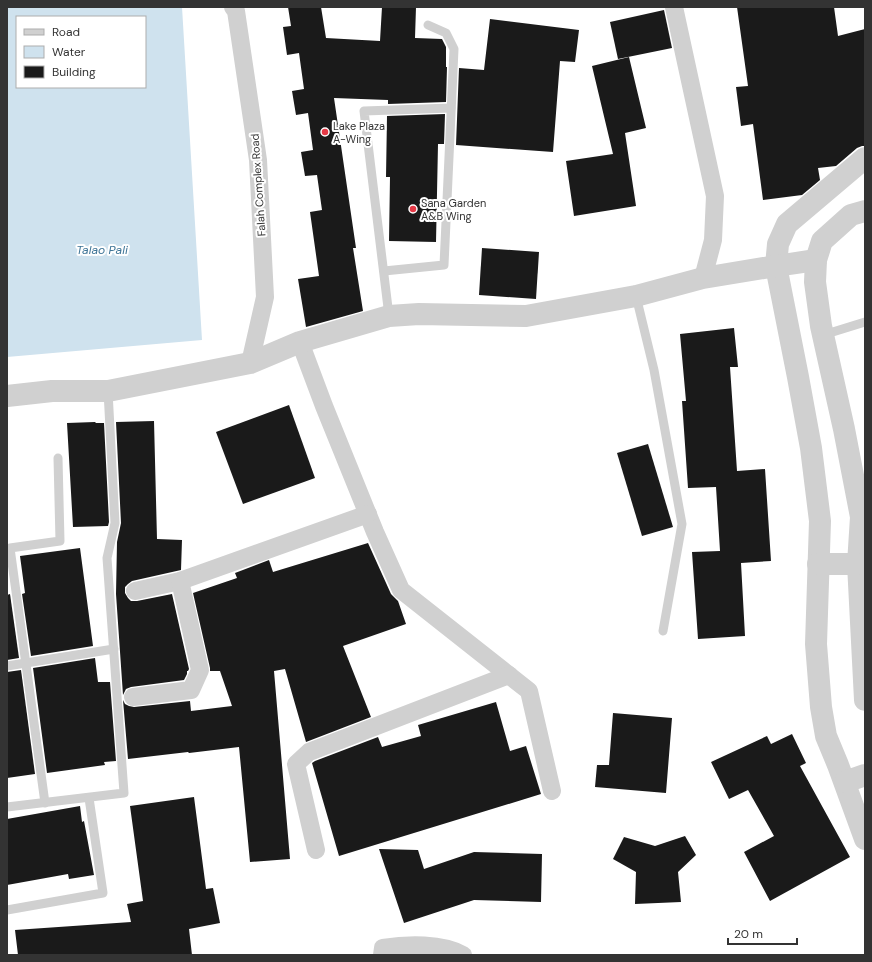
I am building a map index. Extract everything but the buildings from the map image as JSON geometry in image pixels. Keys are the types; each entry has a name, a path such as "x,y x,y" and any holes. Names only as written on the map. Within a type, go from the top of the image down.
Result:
{"street":[{"path":"674,7 715,196 713,240 703,278"},
{"name":"Falah Complex Road","path":"235,8 258,160 265,297 250,363"},
{"path":"865,158 787,224 778,244 776,266 811,448 820,521 816,644 821,707 826,736 845,782 865,839"},
{"path":"865,211 851,215 822,241 816,260 815,282 823,335 863,517 858,564 865,700"},
{"path":"7,396 52,391 108,391 250,363 300,342 389,316 419,314 526,316 636,296 703,278 816,260"},
{"path":"300,342 324,406 401,590 529,691 552,791"},
{"path":"135,591 180,581 368,514"},
{"path":"818,564 858,564"},
{"path":"133,697 191,690 200,670 180,581"},
{"path":"316,850 296,764 309,752 509,675"},
{"path":"845,782 865,775"},
{"path":"382,955 384,948 395,946 432,946 456,951 463,955"}],"lane":[{"path":"384,271 444,265 454,49 446,33 428,25"},
{"path":"389,316 364,111 451,108"},
{"path":"636,296 654,370 682,524 663,631"},
{"path":"823,335 865,322"},
{"path":"7,808 124,794 107,558 115,523 108,391"},
{"path":"45,803 10,548 60,541 58,458"},
{"path":"7,666 114,649"},
{"path":"7,910 103,893 89,798"}],"water":[{"name":"Talao Pali","path":"7,7 182,7 202,340 7,357"}],"place":[{"name":"Lake Plaza A-Wing","path":"325,132"},
{"name":"Sana Garden A&B Wing","path":"413,209"}]}
